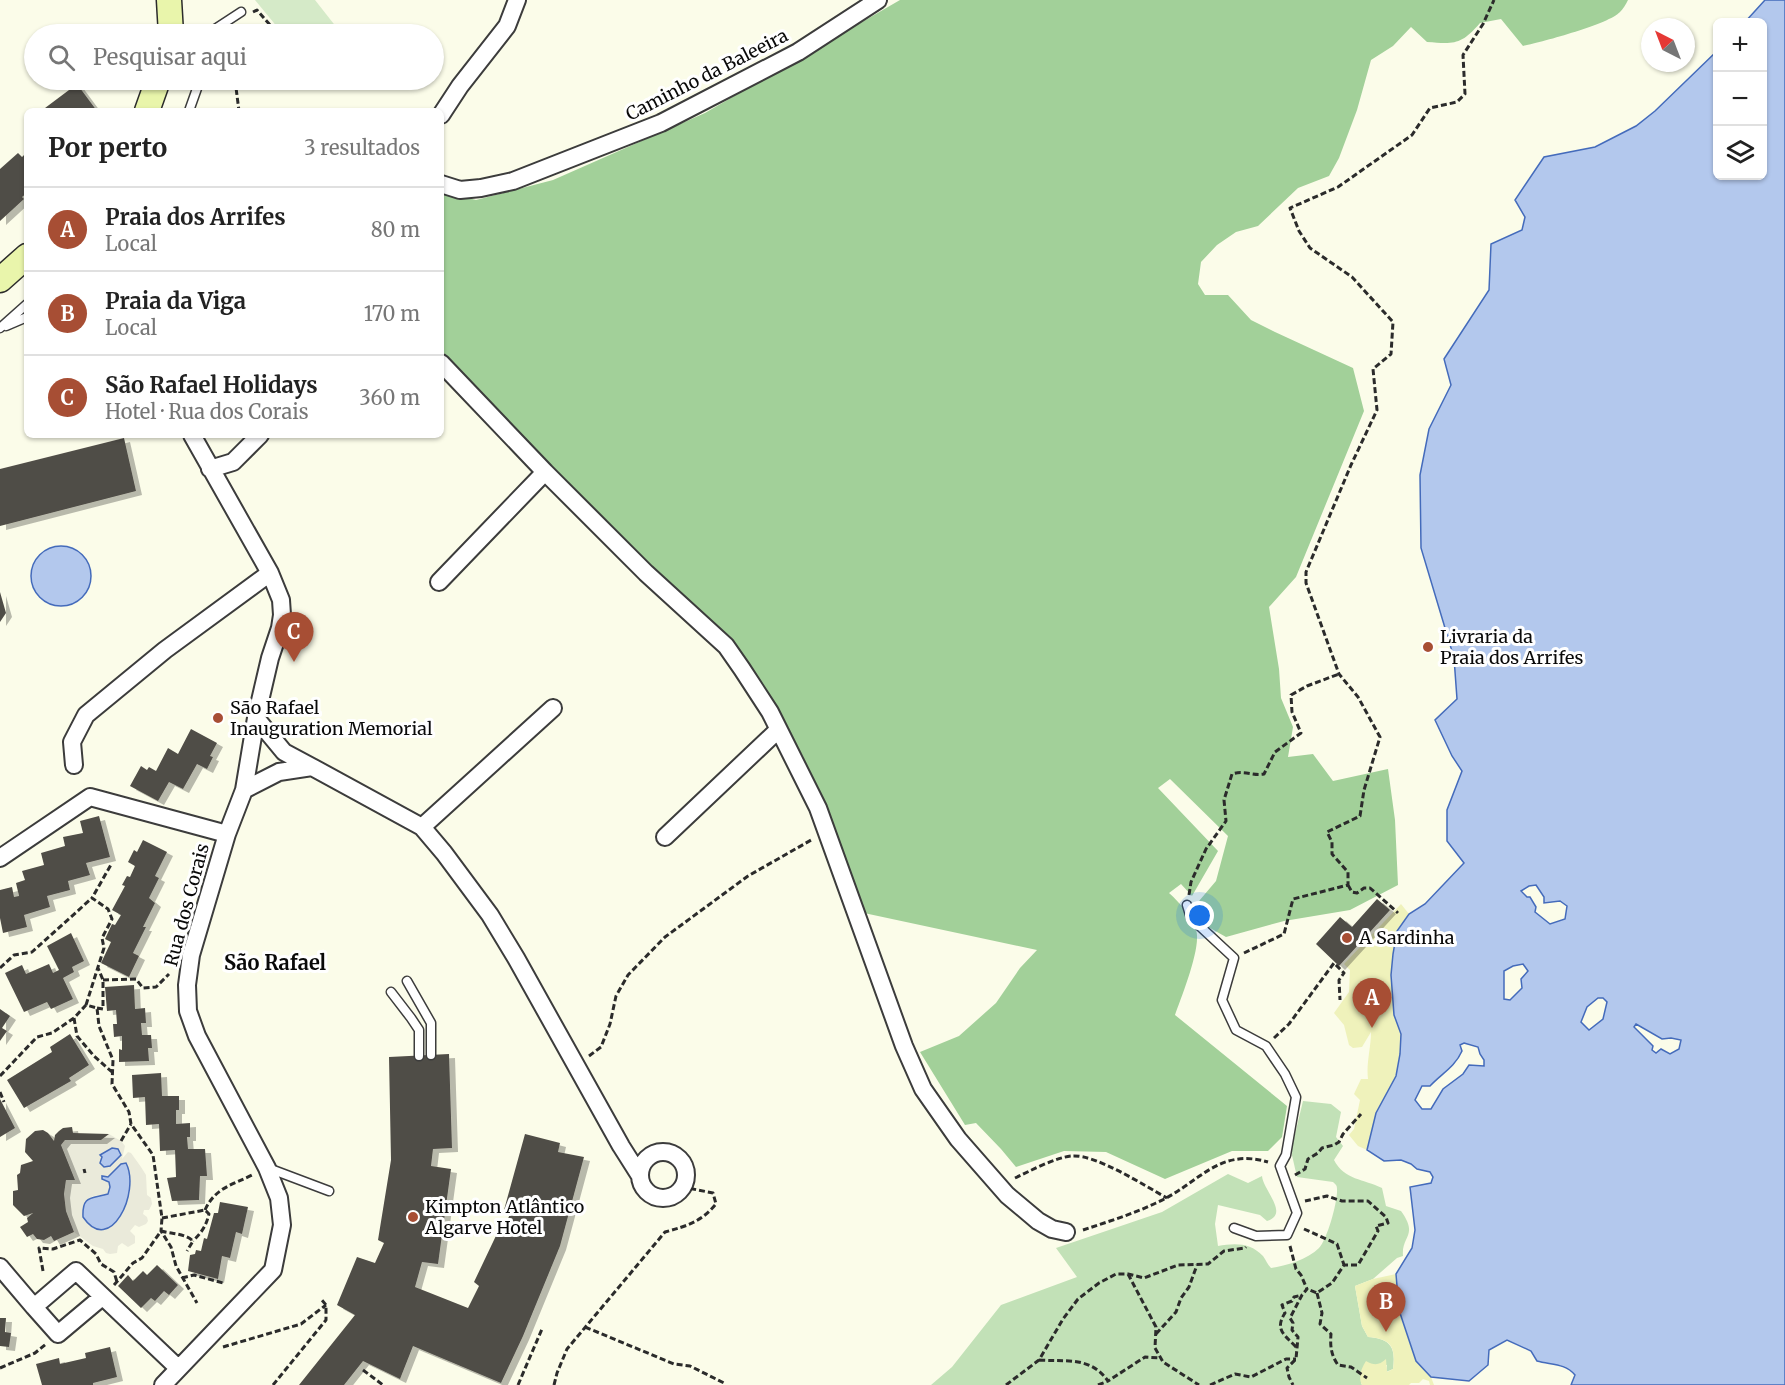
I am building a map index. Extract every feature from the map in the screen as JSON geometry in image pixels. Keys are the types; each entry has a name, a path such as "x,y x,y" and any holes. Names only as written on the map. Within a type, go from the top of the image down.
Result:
{"street":[{"path":"169,0 170,24"},
{"path":"444,110 507,26 517,0"},
{"name":"Caminho da Baleeira","path":"444,185 460,190 513,181 661,123 798,52 878,0"},
{"path":"148,108 154,90"},
{"path":"159,108 163,90"},
{"path":"0,280 24,259"},
{"path":"0,291 24,271"},
{"path":"444,366 646,573 726,646 770,712 818,808 911,1064 940,1115 999,1186 1038,1221 1052,1229 1066,1232"},
{"name":"Rua dos Corais","path":"163,1385 273,1270 282,1226 279,1198 267,1167 197,1036 188,1011 187,985 191,955 227,834 244,790 256,718 282,615 281,600 270,573 194,438"},
{"path":"210,469 233,462 257,438"},
{"path":"439,582 545,472"},
{"path":"74,765 72,742 86,715 165,650 270,573"},
{"path":"422,827 553,708"},
{"path":"256,718 284,752 422,827 444,853 490,915 640,1176 642,1184 653,1196 670,1197 683,1187 686,1170 677,1156 660,1152 646,1160 641,1167 640,1176"},
{"path":"665,837 778,730"},
{"path":"244,790 279,772 312,767"},
{"path":"0,858 90,797 227,834"},
{"path":"0,1267 58,1334 102,1297"},
{"path":"34,1306 76,1271 178,1368"}],"lane":[{"path":"225,24 245,14"},
{"path":"190,108 196,90"},
{"path":"0,328 24,307"},
{"path":"0,328 24,319"},
{"path":"1187,905 1191,918 1234,958 1222,1000 1236,1030 1266,1046 1285,1074 1296,1097 1286,1155 1280,1166 1297,1213 1287,1235 1256,1236 1234,1228"},
{"path":"407,981 431,1023 431,1055"},
{"path":"391,992 418,1030 419,1056"},
{"path":"267,1167 329,1191"}],"path":[{"path":"1398,913 1370,888 1364,888 1357,893 1352,892 1348,885 1348,872 1332,854 1332,842 1327,832 1360,816 1380,737 1358,697 1340,674 1306,583 1306,572 1377,410 1373,369 1391,354 1393,322 1352,278 1310,248 1299,231 1290,208 1338,187 1412,135 1430,108 1457,102 1465,94 1463,55 1483,24 1494,0"},
{"path":"245,14 257,10 269,24"},
{"path":"236,90 239,108"},
{"path":"1187,905 1191,882 1206,849 1226,821 1224,800 1233,774 1241,771 1257,775 1264,774 1275,752 1301,733 1292,712 1291,695 1307,686 1340,674"},
{"path":"577,1065 602,1047 616,996 628,975 665,937 698,910 748,876 825,832"},
{"path":"0,969 14,955 32,952 92,898 112,863"},
{"path":"1234,958 1284,934 1293,899 1348,885"},
{"path":"0,1076 38,1037 52,1033 74,1018 86,1005 104,948 102,938 112,919 108,909 92,898"},
{"path":"1266,1046 1289,1024 1334,963 1344,973 1339,980 1340,1000"},
{"path":"86,1005 103,1009 103,980 98,968"},
{"path":"103,980 136,979 143,988 156,987 170,974"},
{"path":"97,1008 99,1026 113,1060 112,1084 129,1112 131,1124 153,1155 162,1218 161,1230 142,1258 133,1263 102,1297"},
{"path":"74,1018 77,1036 112,1072"},
{"path":"0,1092 4,1102"},
{"path":"1297,1174 1305,1168 1308,1159 1322,1148 1339,1142 1361,1114"},
{"path":"121,1141 131,1124"},
{"path":"999,1186 1041,1165 1073,1155 1103,1163 1167,1198"},
{"path":"1066,1232 1083,1230 1167,1198 1213,1167 1231,1159 1261,1160 1280,1166"},
{"path":"205,1210 213,1195 218,1191 267,1167"},
{"path":"554,1385 567,1350 665,1232 685,1227 705,1217 716,1204 713,1193 683,1187"},
{"path":"1294,1203 1327,1196 1342,1201 1368,1201 1386,1217 1388,1223 1376,1226 1378,1231 1358,1265 1344,1266"},
{"path":"162,1218 205,1210"},
{"path":"187,1251 193,1240 203,1231 207,1222 209,1214 205,1210"},
{"path":"1292,1224 1337,1244 1344,1266"},
{"path":"161,1230 175,1235 187,1235 193,1240"},
{"path":"161,1230 171,1247 176,1266 197,1303"},
{"path":"1287,1235 1296,1269 1307,1289 1317,1293"},
{"path":"1006,1385 1039,1360 1063,1319 1078,1299 1099,1283 1116,1274 1144,1278 1178,1265 1208,1264 1224,1251 1245,1248 1256,1236"},
{"path":"40,1255 43,1271"},
{"path":"1154,1335 1176,1312 1181,1298 1190,1287 1197,1264"},
{"path":"1317,1293 1332,1283 1344,1266"},
{"path":"1128,1274 1156,1327 1155,1348 1163,1362 1199,1385"},
{"path":"182,1278 194,1275 223,1283"},
{"path":"1293,1385 1287,1368 1296,1359 1298,1337 1292,1330 1293,1323 1290,1318 1307,1289"},
{"path":"1317,1293 1322,1313 1320,1324 1331,1334 1330,1346 1338,1365 1352,1368 1367,1378"},
{"path":"1296,1347 1280,1330 1280,1321 1285,1313 1282,1305 1302,1295"},
{"path":"273,1385 326,1320 326,1305 321,1299"},
{"path":"222,1347 301,1324 326,1305"},
{"path":"585,1327 674,1364 690,1366 724,1383"},
{"path":"518,1385 542,1329"},
{"path":"0,1368 35,1353 58,1334"},
{"path":"1098,1385 1145,1357 1161,1358"},
{"path":"1210,1385 1235,1374 1251,1377 1286,1359 1296,1359"},
{"path":"1039,1360 1084,1362 1101,1371 1108,1381"},
{"path":"363,1370 383,1385"}],"shaded area":[{"path":"255,0 315,0 334,24 275,24"},
{"path":"900,0 1628,0 1620,12 1603,22 1523,46 1501,19 1480,23 1468,36 1451,43 1427,42 1411,27 1393,46 1371,60 1357,110 1339,158 1329,176 1298,188 1258,226 1236,232 1217,245 1201,262 1198,284 1205,295 1228,295 1251,320 1353,368 1364,411 1296,577 1269,607 1279,669 1281,698 1293,727 1288,757 1313,754 1333,781 1388,769 1395,820 1398,885 1350,910 1284,921 1226,937 1201,923 1194,910 1216,881 1228,836 1170,779 1158,788 1218,851 1192,896 1181,884 1169,893 1188,914 1196,930 1197,938 1190,972 1175,1015 1287,1106 1282,1137 1268,1151 1232,1151 1165,1179 1106,1152 1064,1151 1016,1167 976,1123 965,1125 920,1052 959,1036 996,1003 1020,968 1037,950 864,913 803,756 733,639 650,568 444,353 444,192 476,200 553,180 705,113"},
{"path":"1303,1101 1331,1104 1341,1112 1336,1137 1343,1146 1334,1160 1338,1167 1355,1178 1382,1188 1386,1206 1401,1211 1409,1226 1403,1256 1397,1258 1373,1279 1355,1286 1362,1326 1368,1337 1382,1340 1390,1345 1393,1369 1386,1372 1387,1365 1373,1365 1366,1362 1362,1385 931,1385 952,1367 1001,1305 1077,1277 1056,1248 1162,1212 1228,1174 1248,1183 1262,1176 1274,1201 1276,1213 1267,1221 1260,1215 1218,1205 1215,1224 1218,1246 1236,1244 1253,1248 1263,1256 1271,1268 1283,1266 1314,1252 1322,1244 1328,1229 1336,1202 1337,1188 1333,1182 1297,1177 1291,1151"},
{"path":"109,1134 121,1141 125,1146 122,1159 128,1152 131,1153 146,1175 147,1195 151,1198 152,1204 149,1210 144,1210 143,1214 148,1221 146,1224 139,1227 135,1225 130,1231 135,1236 135,1243 128,1247 122,1243 118,1246 117,1253 110,1254 93,1246 74,1232 66,1211 64,1194 66,1180 75,1180 61,1145 65,1140 101,1140","holes":["129,1168 130,1192 122,1213 110,1227 93,1227 83,1217 83,1207 86,1201 93,1196 108,1194 109,1182 102,1180 102,1176 108,1177"]}],"sand":[{"path":"1401,904 1409,914 1410,1094 1392,1148 1367,1150 1358,1146 1349,1135 1354,1129 1360,1100 1354,1094 1361,1079 1368,1079 1371,1032 1362,1047 1353,1048 1349,1045 1344,1025 1334,1013 1349,992 1350,970 1344,964"},
{"path":"1396,1274 1417,1275 1434,1385 1430,1385 1429,1381 1423,1379 1419,1383 1409,1385 1362,1385 1361,1373 1366,1361 1377,1364 1386,1359 1387,1372 1393,1369 1394,1355 1387,1342 1368,1337 1362,1326 1355,1286"}],"water":[{"path":"1765,0 1785,0 1785,1385 1571,1385 1575,1375 1571,1371 1562,1366 1537,1361 1531,1351 1507,1340 1489,1350 1488,1365 1469,1381 1431,1377 1416,1361 1399,1310 1396,1274 1412,1248 1415,1230 1410,1187 1431,1183 1433,1177 1430,1172 1417,1169 1401,1160 1384,1161 1367,1150 1376,1113 1396,1076 1400,1054 1401,1034 1394,1015 1391,975 1397,931 1409,914 1425,904 1464,863 1447,841 1447,810 1462,771 1452,756 1435,720 1457,699 1454,658 1421,548 1420,475 1429,429 1451,385 1444,359 1489,290 1491,244 1522,230 1525,217 1515,200 1544,157 1595,147 1636,126 1655,111 1713,55 1713,180 1767,180 1767,18 1749,18","holes":["1536,885 1544,897 1544,903 1560,901 1567,906 1565,919 1550,924 1535,912 1536,907 1530,897 1521,891","1523,964 1528,971 1521,979 1522,988 1510,1000 1504,999 1504,971","1598,998 1603,998 1607,1002 1603,1019 1589,1030 1581,1022 1587,1007","1636,1024 1662,1039 1681,1040 1679,1049 1670,1054 1661,1049 1656,1053 1652,1050 1653,1046 1634,1027","1464,1043 1478,1047 1484,1060 1484,1066 1469,1065 1463,1074 1443,1089 1431,1109 1422,1109 1415,1100 1422,1086 1430,1086 1452,1066 1462,1051 1460,1045"]},
{"path":"55,546 67,546 78,551 86,559 91,576 89,588 78,601 67,606 55,606 44,601 36,593 31,582 31,570 36,559 44,551"},
{"path":"112,1148 118,1149 121,1155 110,1166 104,1167 100,1163 102,1157 100,1155"},
{"path":"126,1163 130,1175 129,1189 120,1216 112,1225 103,1230 93,1227 83,1217 86,1201 108,1194 109,1182 102,1179 102,1176 108,1177 121,1164"}],"building":[{"path":"69,90 81,90 95,108 45,108"},
{"path":"18,153 22,157 24,155 24,195 22,197 24,199 0,221 0,169"},
{"path":"124,438 136,491 0,526 0,469"},
{"path":"0,592 6,613 0,622"},
{"path":"191,729 217,743 210,756 213,757 207,769 197,764 183,789 169,782 158,801 130,786 141,766 147,770 149,767 156,771 168,748 178,754"},
{"path":"99,816 110,857 86,863 90,875 68,881 70,890 47,896 50,907 24,915 27,927 3,933 0,918 0,890 12,887 14,897 19,896 16,883 25,880 22,871 44,865 41,853 65,846 63,837 83,833 80,821"},
{"path":"143,840 167,852 155,876 159,878 149,898 155,903 133,953 139,956 129,977 101,963 111,942 105,939 112,924 115,925 121,915 112,910 125,886 122,885 127,876 130,877 135,866 128,862 134,850 137,852"},
{"path":"1377,899 1390,910 1339,966 1316,944 1340,917 1352,927"},
{"path":"71,933 84,961 72,967 74,972 63,978 73,999 51,1009 47,1002 24,1012 5,973 22,965 26,974 49,964 53,973 59,970 47,946"},
{"path":"134,985 135,1009 145,1008 146,1023 141,1023 142,1035 151,1035 152,1048 148,1048 149,1061 119,1062 122,1036 114,1037 113,1024 117,1024 116,1010 107,1011 105,987"},
{"path":"0,1009 10,1016 2,1028 7,1031 0,1041"},
{"path":"70,1034 89,1065 69,1078 71,1081 24,1108 7,1080 52,1052 50,1047"},
{"name":"Kimpton Atlântico Algarve Hotel","path":"449,1054 452,1148 433,1149 431,1166 451,1169 438,1264 422,1262 415,1287 468,1308 479,1286 474,1282 503,1221 507,1221 510,1214 504,1210 525,1134 560,1143 558,1152 584,1157 560,1246 523,1336 501,1383 413,1346 400,1379 363,1361 344,1385 299,1385 355,1315 337,1305 357,1257 375,1263 384,1243 378,1240 391,1160 389,1057"},
{"path":"161,1073 162,1096 179,1096 176,1124 190,1123 190,1137 187,1137 188,1149 205,1149 207,1176 200,1176 199,1200 172,1201 167,1178 176,1177 175,1150 160,1151 159,1124 146,1125 145,1097 133,1098 132,1075"},
{"path":"0,1099 15,1128 0,1137"},
{"path":"72,1127 73,1133 109,1134 101,1140 65,1140 61,1145 75,1180 66,1180 64,1194 66,1211 74,1232 54,1241 51,1236 44,1240 37,1239 33,1234 27,1237 20,1227 28,1222 27,1218 33,1213 24,1216 13,1205 13,1191 18,1190 17,1175 20,1173 21,1165 33,1161 25,1152 26,1139 35,1131 43,1130 54,1141 59,1131"},
{"path":"220,1202 248,1207 242,1234 236,1232 230,1258 222,1256 218,1279 188,1271 190,1255 195,1254 196,1250 201,1251 214,1213 218,1213"},
{"path":"157,1265 178,1285 169,1295 164,1291 155,1301 151,1298 141,1308 118,1286 128,1275 133,1281 143,1271 147,1275"},
{"path":"0,1318 6,1318 5,1332 11,1333 9,1347 0,1346"},
{"path":"110,1347 117,1377 93,1383 93,1385 42,1385 36,1364 59,1358 60,1364 86,1358 85,1353"}],"place":[{"name":"Livraria da Praia dos Arrifes","path":"1428,647"},
{"name":"São Rafael Holidays","path":"294,662"},
{"name":"São Rafael Inauguration Memorial","path":"218,718"},
{"name":"A Sardinha","path":"1347,938"},
{"name":"Praia dos Arrifes","path":"1372,1028"},
{"name":"Kimpton Atlântico Algarve Hotel","path":"413,1217"},
{"name":"Praia da Viga","path":"1386,1332"}],"district":[{"name":"São Rafael","path":"275,963"}]}
